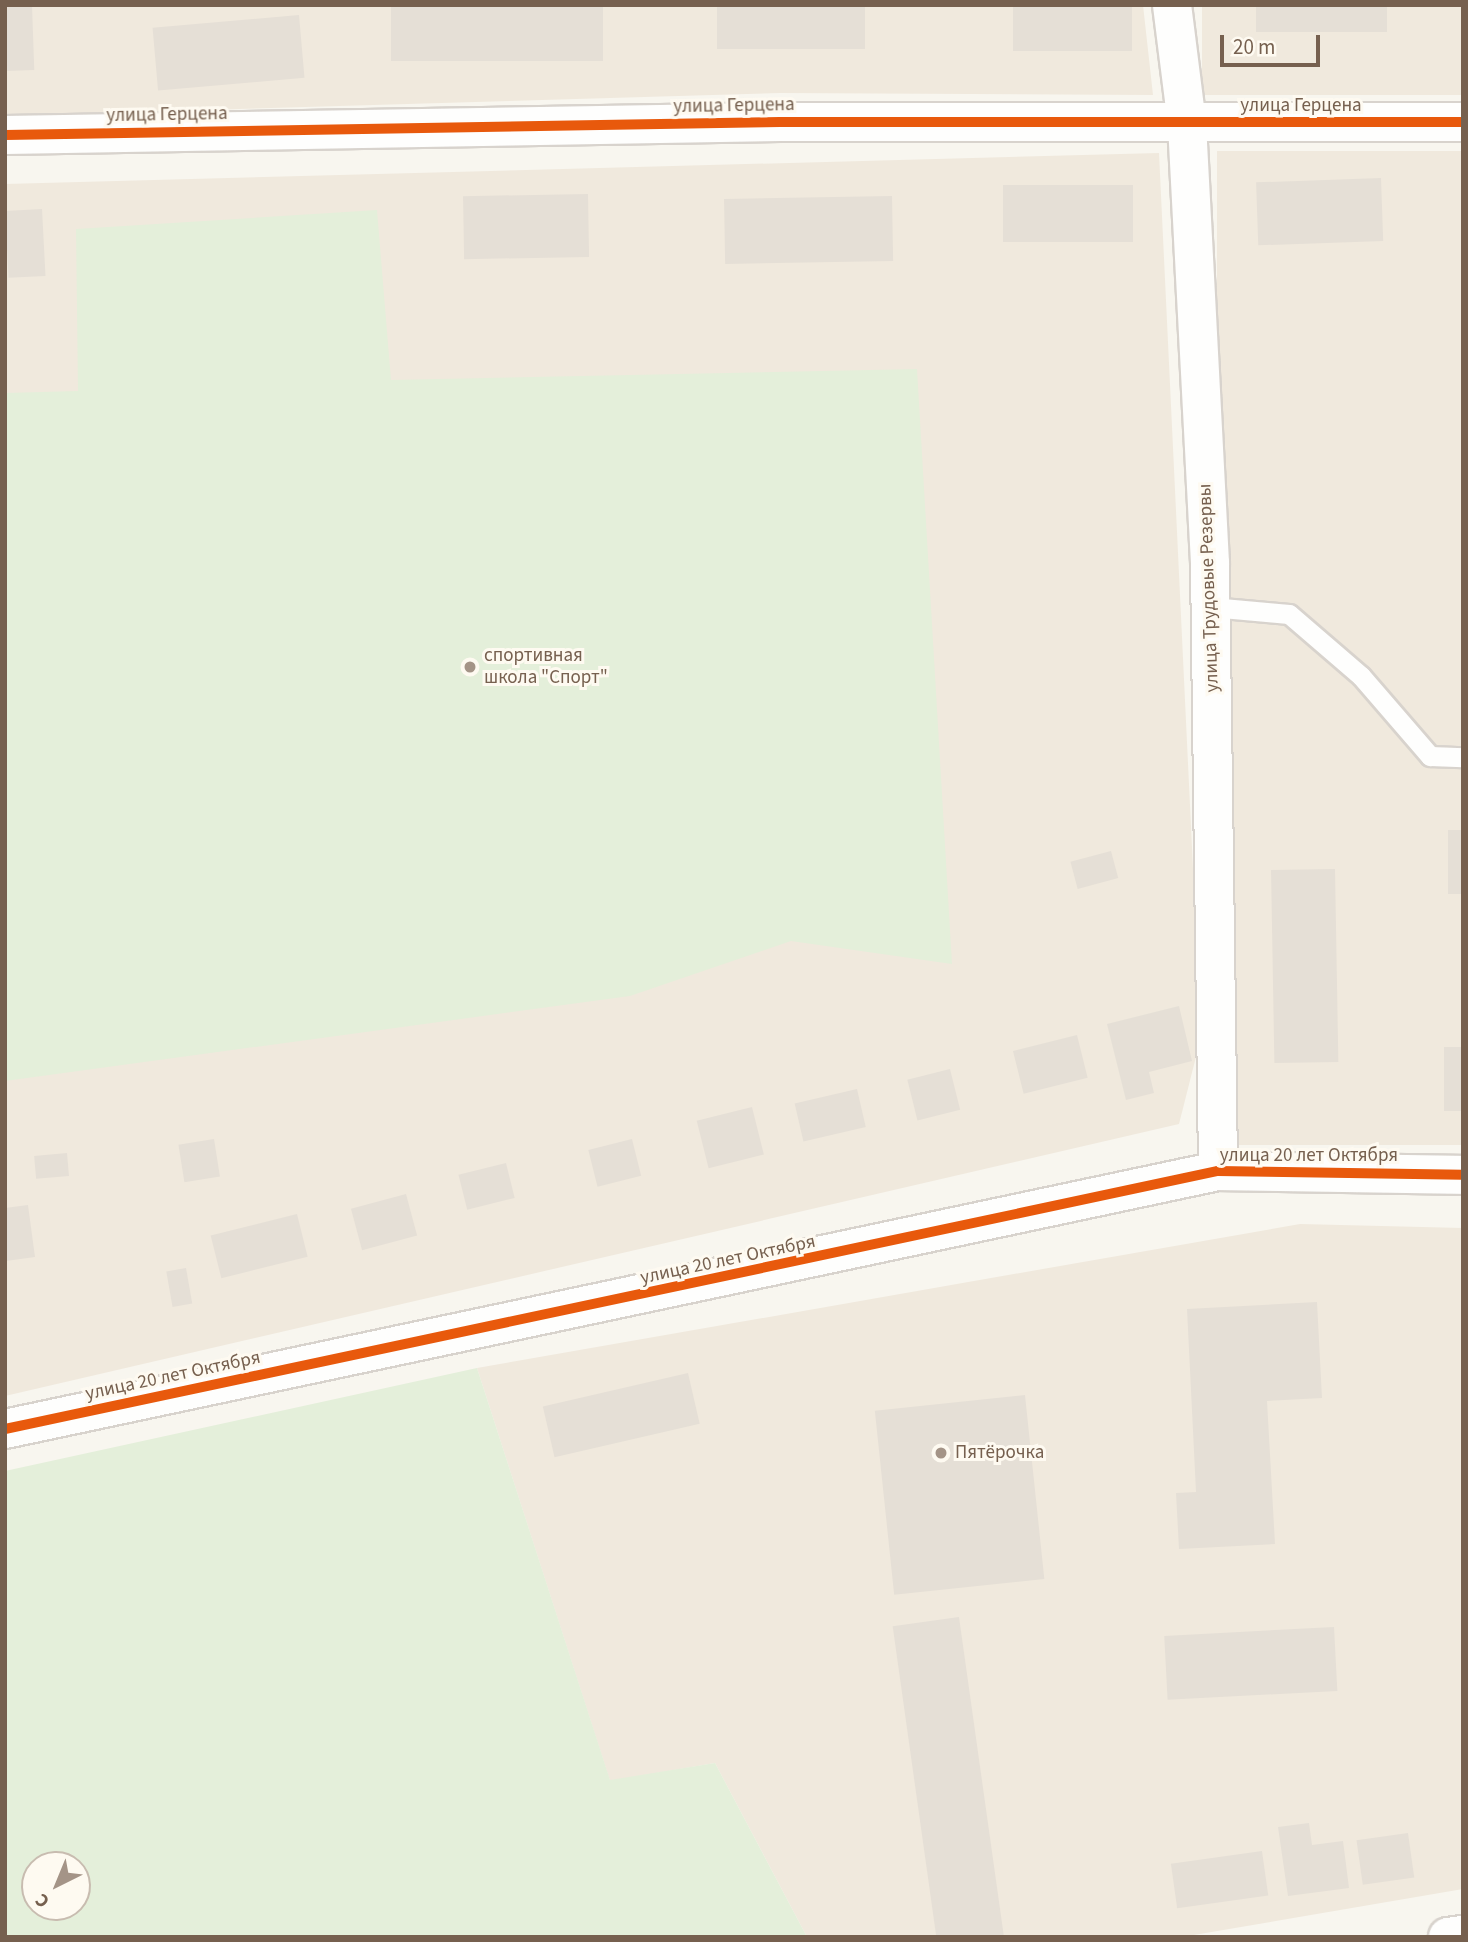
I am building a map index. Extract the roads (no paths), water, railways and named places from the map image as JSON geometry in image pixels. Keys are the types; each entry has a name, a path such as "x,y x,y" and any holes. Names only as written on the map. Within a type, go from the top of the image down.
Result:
{"street":[{"name":"улица Трудовые Резервы","path":"1172,5 1187,124 1211,607 1219,1171"},
{"name":"улица Герцена","path":"5,135 780,122 1463,122"},
{"name":"улица 20 лет Октября","path":"5,1429 1219,1171 1463,1175"},
{"path":"1448,1937 1463,1935"}],"lane":[{"path":"1211,607 1289,614 1362,676 1430,756 1463,757"}],"place":[{"name":"спортивная школа \"Спорт\"","path":"470,667"},
{"name":"Пятёрочка","path":"941,1453"}]}
